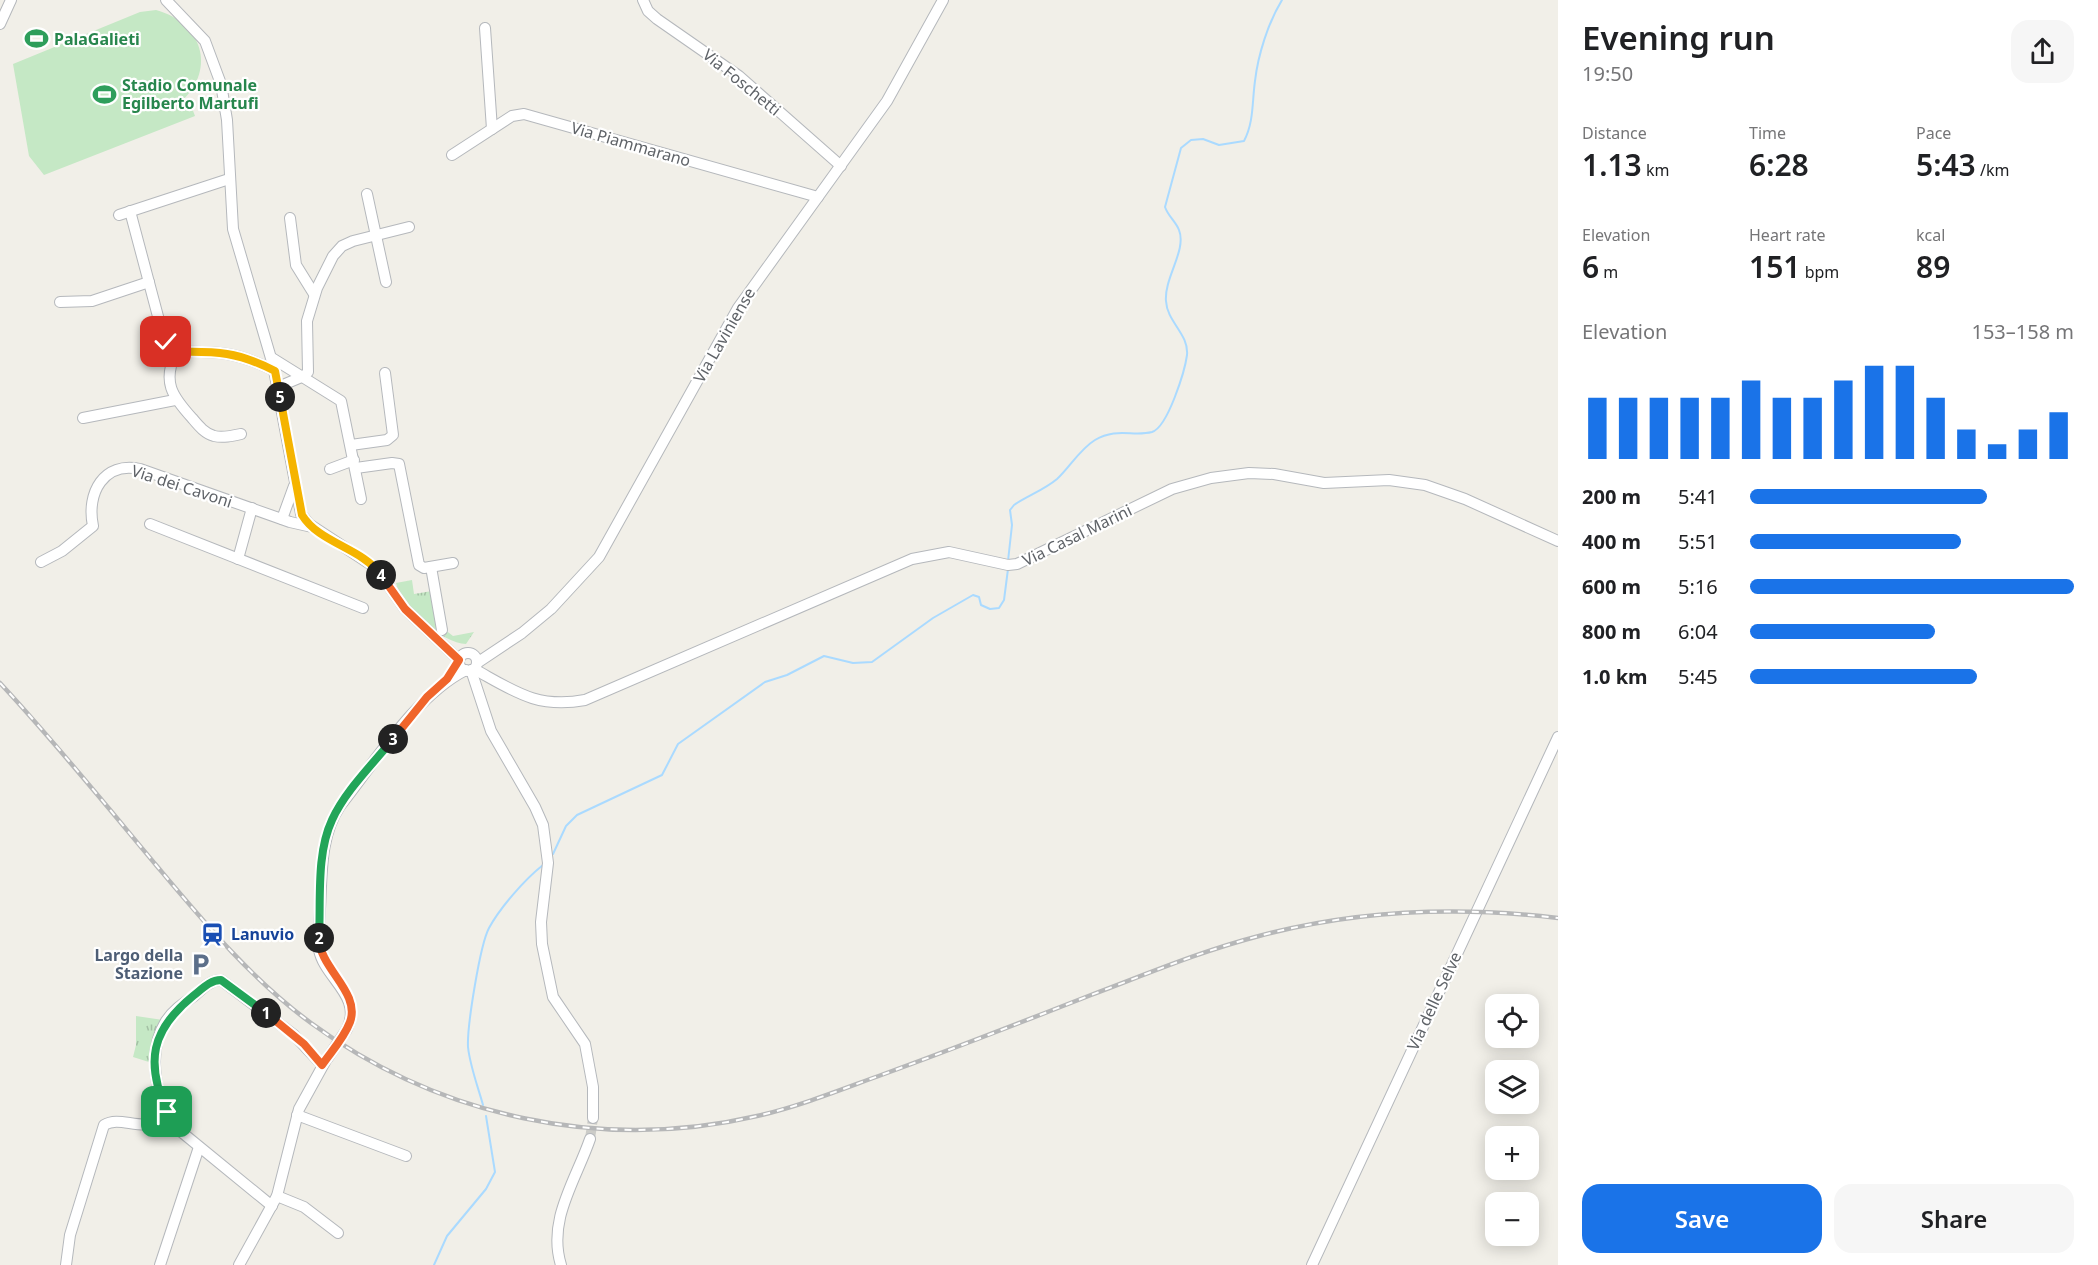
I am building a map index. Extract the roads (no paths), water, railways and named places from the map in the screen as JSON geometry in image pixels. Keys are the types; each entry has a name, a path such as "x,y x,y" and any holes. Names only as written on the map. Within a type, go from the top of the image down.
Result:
{"street":[{"path":"0,24 11,0"},
{"path":"166,0 200,34 214,60 226,110 228,179 236,243 272,358 301,514 313,527 376,568 405,609 468,663 491,732 535,807 543,825 548,863 541,922 542,944 553,997 563,1016 580,1034 586,1047 593,1087 593,1118"},
{"name":"Via Foschetti","path":"643,0 648,10 657,19 739,76 841,166"},
{"name":"Via Laviniense","path":"325,1062 347,1029 351,1017 349,1000 325,963 319,948 323,863 329,828 340,806 430,694 468,663 491,653 522,633 557,604 599,557 738,308 895,88 943,0"},
{"path":"485,28 492,129"},
{"name":"Via Piammarano","path":"452,155 512,116 526,114 818,197"},
{"path":"228,179 125,213 149,282 164,339 176,352 228,352 250,358 275,371"},
{"path":"367,194 386,282"},
{"path":"290,218 296,265 314,294"},
{"path":"278,387 302,377 309,368 305,332 314,294 328,264 340,248 356,239 409,227"},
{"path":"60,302 92,301 149,282"},
{"path":"176,352 171,364 170,381 175,400 208,434 221,437 241,434"},
{"path":"272,358 341,401 361,499"},
{"path":"351,445 387,440 393,435 385,374"},
{"path":"82,418 175,400"},
{"path":"330,470 355,464 394,462 400,466 417,561 423,568 453,563"},
{"name":"Via dei Cavoni","path":"41,562 62,551 93,526 92,504 98,484 110,471 124,467 140,469 282,519 313,527"},
{"name":"Via Casal Marini","path":"468,663 532,700 554,703 585,700 912,559 949,552 1008,565 1017,564 1172,489 1204,479 1238,474 1274,474 1329,484 1389,480 1425,484 1465,499 1558,541"},
{"path":"282,519 295,485"},
{"path":"238,559 252,508"},
{"path":"150,524 363,608"},
{"path":"431,567 442,630"},
{"name":"Via delle Selve","path":"1312,1265 1558,737"},
{"path":"239,1265 275,1201 297,1115 303,1099 325,1062 225,981 214,981 168,1018 155,1052 157,1080 169,1116 179,1130 199,1147 275,1201 304,1207 339,1233"},
{"path":"297,1115 406,1156"},
{"path":"66,1265 70,1235 104,1125 111,1122 150,1126 169,1116"},
{"path":"561,1265 557,1246 558,1223 590,1139"},
{"path":"160,1265 199,1147"}],"waterway":[{"path":"1008,561 1012,525 1010,510 1014,505 1057,479 1084,448 1095,440 1118,433 1152,432 1158,428 1170,409 1187,355 1185,341 1170,315 1166,301 1168,283 1178,255 1181,238 1178,227 1165,207 1181,148 1191,140 1203,139 1219,145 1244,141 1251,119 1256,71 1261,50 1272,19 1282,0"},
{"path":"553,854 566,826 577,815 662,775 678,744 765,682 787,675 824,656 853,663 872,662 933,618 973,595 979,597 981,605 990,609 999,608 1004,600 1008,569"},
{"path":"483,1105 472,1069 468,1037 485,937 499,912 520,886 543,865"},
{"path":"434,1265 447,1236 486,1189 495,1172 486,1116"}],"tunnel":[{"path":"590,1139 593,1118"}],"railway":[{"path":"0,683 229,949 268,988 311,1023 361,1055 413,1082 467,1103 524,1118 582,1127 640,1130 699,1126 773,1112 910,1065 1195,956 1237,942 1296,927 1407,913 1482,912 1558,918"}],"place":[{"name":"PalaGalieti","path":"36,39"},
{"name":"Stadio Comunale Egilberto Martufi","path":"104,94"},
{"name":"Lanuvio","path":"213,934"},
{"name":"Largo della Stazione","path":"201,964"}]}
